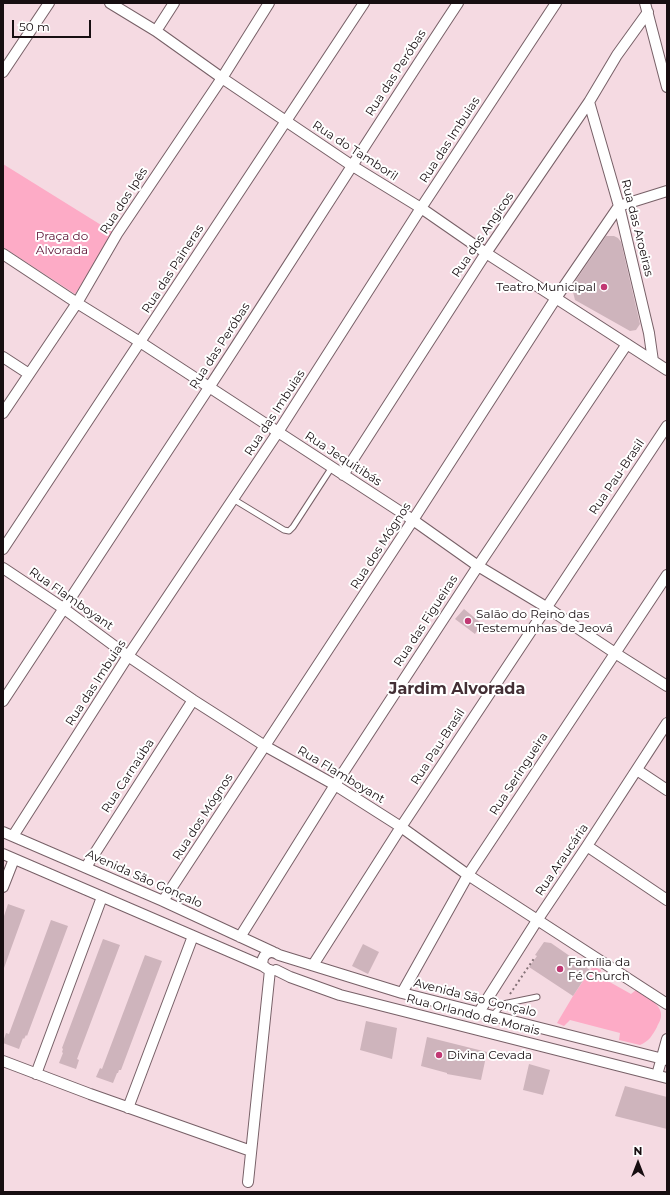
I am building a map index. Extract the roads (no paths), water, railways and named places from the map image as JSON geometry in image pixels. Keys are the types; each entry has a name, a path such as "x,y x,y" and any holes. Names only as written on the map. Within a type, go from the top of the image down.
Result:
{"street":[{"path":"3,72 49,3"},
{"name":"Rua do Tamboril","path":"110,3 156,32 351,165 421,208 486,253 667,370"},
{"path":"156,32 174,3"},
{"name":"Rua dos Ipês","path":"3,413 77,304 117,234 222,78 268,3"},
{"name":"Rua das Paineras","path":"3,549 364,3"},
{"name":"Rua das Peróbas","path":"3,701 458,3"},
{"name":"Rua das Imbuias","path":"13,836 128,656 278,432 421,208 556,3"},
{"path":"646,8 667,87"},
{"name":"Rua dos Angicos","path":"343,475 486,253 589,102 646,8"},
{"name":"Rua das Aroeiras","path":"589,102 619,206 649,333 653,362"},
{"path":"619,206 667,191"},
{"name":"Rua dos Mógnos","path":"163,901 413,520 556,298 619,206"},
{"name":"Rua Jequitibás","path":"3,254 77,304 140,342 413,520 478,566 546,606 667,686"},
{"name":"Rua das Figueiras","path":"240,936 335,785 478,566 627,344"},
{"path":"3,356 29,374"},
{"name":"Rua Pau-Brasil","path":"313,965 546,606 667,426"},
{"name":"Rua Flamboyant","path":"3,568 63,608 128,656 193,700 265,746 335,785 401,828 468,875 667,1004"},
{"name":"Rua Seringueira","path":"402,993 468,875 667,576"},
{"name":"Rua Carnaúba","path":"86,867 193,700"},
{"name":"Rua Araucária","path":"479,1012 538,919 667,723"},
{"path":"637,770 667,790"},
{"name":"Avenida São Gonçalo","path":"3,832 163,901 276,954 402,993 664,1059"},
{"path":"587,846 667,900"},
{"path":"3,854 270,969 279,968 282,962 276,954 268,952 263,958 262,962 270,969"},
{"path":"3,887 14,859"},
{"path":"36,1074 102,897"},
{"path":"128,1108 193,936"},
{"path":"248,1182 270,969"},
{"name":"Rua Orlando de Morais","path":"270,969 340,995 667,1078"},
{"path":"566,1052 573,1036"},
{"path":"657,1075 664,1059 667,1039"},
{"path":"3,1061 128,1108 252,1151"}],"lane":[{"path":"233,499 284,530 289,530 293,527 332,467"},
{"path":"493,1015 503,1004 537,997"}],"place":[{"name":"Teatro Municipal","path":"604,287"},
{"name":"Salão do Reino das Testemunhas de Jeová","path":"468,621"},
{"name":"Família da Fé Church","path":"560,969"},
{"name":"Divina Cevada","path":"439,1055"}],"district":[{"name":"Jardim Alvorada","path":"457,689"}],"park label":[{"name":"Praça do Alvorada","path":"62,243"}]}
